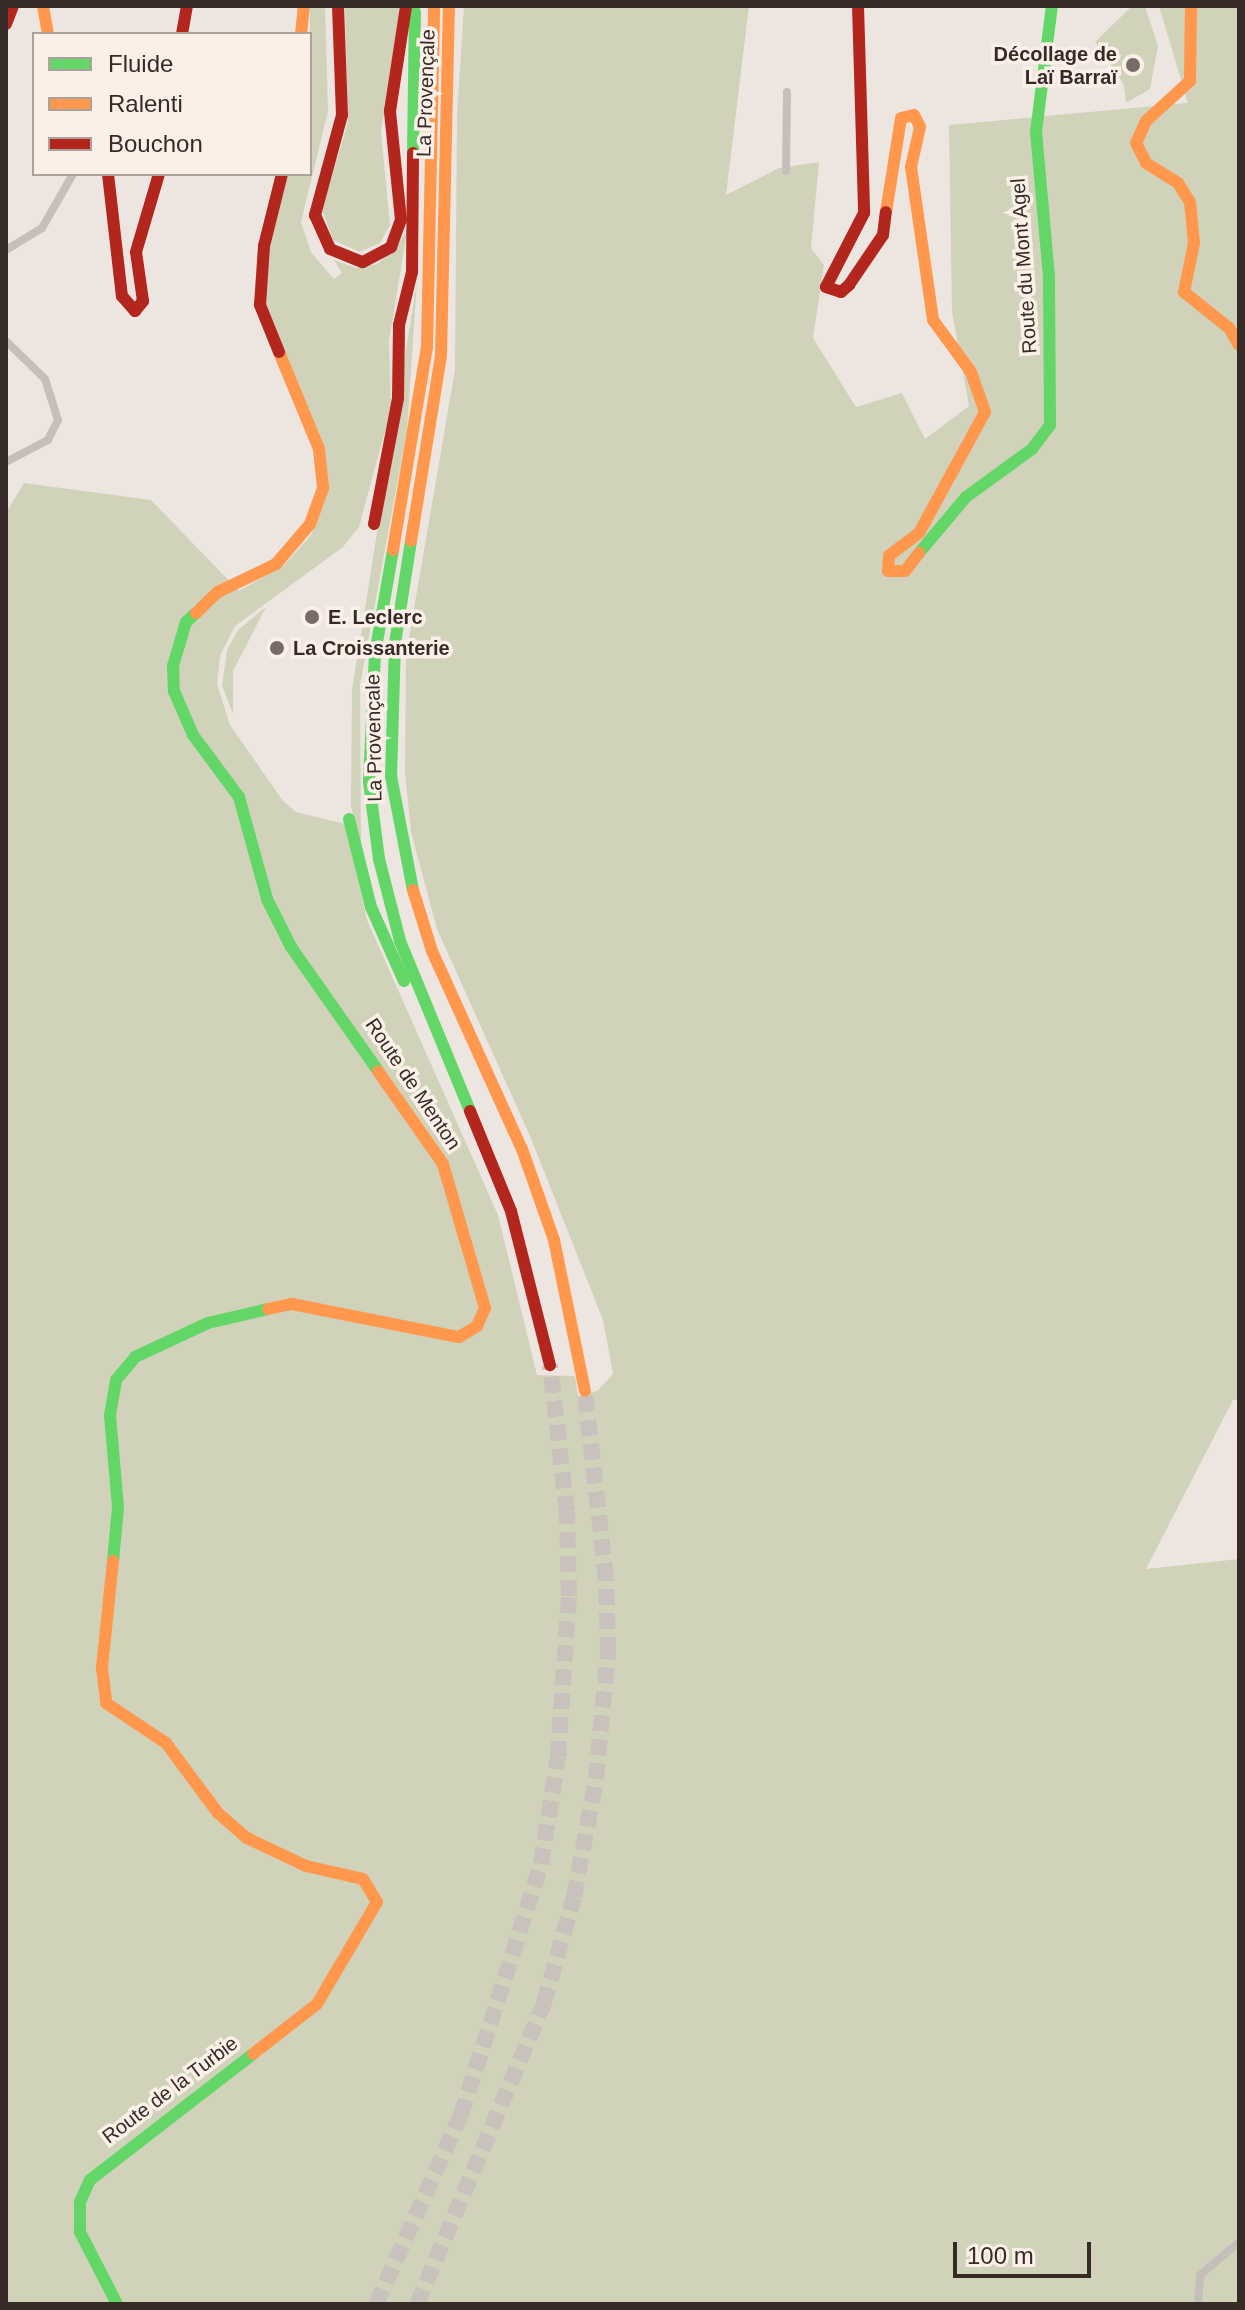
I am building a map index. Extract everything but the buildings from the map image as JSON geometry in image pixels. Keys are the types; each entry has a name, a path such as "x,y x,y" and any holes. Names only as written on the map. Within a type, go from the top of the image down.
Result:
{"main road":[{"path":"6,24 13,6"},
{"path":"43,6 48,32"},
{"path":"182,32 187,6"},
{"path":"301,32 304,6"},
{"path":"338,6 342,115 315,215 330,249 363,262 391,247 401,220 390,111 406,6"},
{"path":"374,524 398,398 398,334 412,272 416,6"},
{"name":"La Provençale","path":"434,6 427,347 375,654 368,758 374,830 392,915 511,1211 550,1365"},
{"name":"La Provençale","path":"449,6 441,355 392,663 391,776 405,863 432,951 522,1149 554,1240 585,1391"},
{"name":"Route du Mont Agel","path":"858,6 864,213 826,287 841,292 849,285 883,235 901,118 914,115 920,127 911,167 933,320 971,372 985,412 919,533 889,556 888,571 895,574 905,571 966,497 1032,449 1050,425 1049,277 1036,132 1052,6"},
{"path":"1191,6 1190,81 1174,102 1146,121 1136,143 1146,163 1178,183 1190,202 1194,243 1184,292 1229,328 1239,345"},
{"path":"108,176 124,305 135,311 143,301 136,252 158,176"},
{"name":"Route de Menton","path":"282,176 264,246 260,305 319,449 323,488 310,524 276,564 218,592 186,622 173,666 174,691 193,735 239,797 267,899 291,947 443,1164 485,1308 477,1326 459,1337 292,1304 208,1323 126,1364 110,1407 118,1507 101,1684 108,1707 166,1743 237,1831 295,1861 363,1879 374,1889"},
{"path":"349,819 378,924 455,1077"},
{"name":"Route de la Turbie","path":"117,2304 80,2232 80,2202 90,2180 317,2004 373,1914 374,1889"}],"street":[{"path":"786,171 787,92"},
{"path":"6,250 42,228 72,176"},
{"path":"6,462 48,440 58,420 45,379 8,343"},
{"path":"1198,2304 1200,2275 1239,2242"}],"green space":[{"path":"310,6 325,6 328,111 301,222 311,252 334,279 342,273 334,260 356,268 378,264 407,232 389,341 391,409 359,527 343,547 235,626 220,656 217,684 230,725 283,801 296,812 345,824 367,920 498,1215 537,1375 575,1376 578,1396 597,1391 613,1374 603,1320 530,1136 437,929 411,832 405,773 406,655 455,370 457,115 464,6 749,6 726,195 779,168 819,162 811,248 824,265 813,338 856,407 902,393 925,439 969,406 952,312 949,125 1188,103 1159,6 1239,6 1239,1400 1233,1400 1146,1569 1239,1559 1239,2304 6,2304 6,513 24,483 151,500 239,591 284,565 311,535 327,486 266,305 263,274 286,176 312,176"},
{"path":"345,6 400,6 381,133 390,225 380,243 360,252 333,240 322,209 348,123"},
{"name":"Décollage de Laï Barraï","path":"1132,6 1145,6 1158,46 1150,89 1126,103 1124,85 1095,42"},
{"path":"417,281 407,430 360,685 361,857 351,805 352,690"},
{"path":"266,607 233,671 233,714 222,686 227,650 238,630"}],"tunnel":[{"path":"376,2304 461,2115 541,1864 558,1757 569,1596 567,1512 550,1365"},
{"path":"417,2304 544,2003 574,1897 596,1779 608,1653 606,1579 585,1391"}],"traffic: fast":[{"path":"919,553 966,497 1032,449 1050,425 1049,277 1036,132 1052,6"},
{"path":"413,153 415,12"},
{"path":"411,541 395,643 391,776 413,890"},
{"path":"393,550 375,654 369,782 379,859 400,941 470,1111"},
{"path":"196,613 186,622 173,666 174,691 193,735 239,797 267,899 291,947 378,1071"},
{"path":"349,819 371,907 404,981"},
{"path":"113,1561 118,1507 110,1415 116,1380 135,1357 208,1323 268,1309"},
{"path":"117,2304 80,2232 80,2202 90,2180 253,2054"}],"traffic: slow":[{"path":"43,6 48,32"},
{"path":"301,32 304,6"},
{"path":"393,550 427,347 434,6"},
{"path":"411,541 441,355 449,6"},
{"path":"1191,6 1190,81 1146,121 1136,143 1146,163 1178,183 1190,202 1194,243 1184,292 1229,328 1239,345"},
{"path":"886,212 901,118 914,115 920,127 911,167 933,320 971,372 985,412 919,533 889,556 888,571 905,571 919,553"},
{"path":"196,613 218,592 276,564 310,524 323,488 319,449 279,352"},
{"path":"413,890 432,951 522,1149 554,1240 585,1391"},
{"path":"268,1309 292,1304 459,1337 477,1326 485,1308 443,1164 378,1071"},
{"path":"113,1561 102,1668 106,1703 166,1743 218,1813 247,1838 306,1866 363,1879 377,1902 317,2004 253,2054"}],"traffic: jam":[{"path":"6,24 13,6"},
{"path":"182,32 187,6"},
{"path":"338,6 342,115 315,215 330,249 363,262 391,247 401,220 390,111 406,6"},
{"path":"858,6 864,213 826,287 841,292 849,285 883,235 886,212"},
{"path":"374,524 398,398 399,325 412,272 413,153"},
{"path":"108,176 122,296 135,311 143,301 136,252 158,176"},
{"path":"279,352 260,305 264,246 282,176"},
{"path":"470,1111 511,1211 550,1365"}],"place":[{"name":"Décollage de Laï Barraï","path":"1133,65"},
{"name":"E. Leclerc","path":"312,617"},
{"name":"La Croissanterie","path":"277,648"}]}
